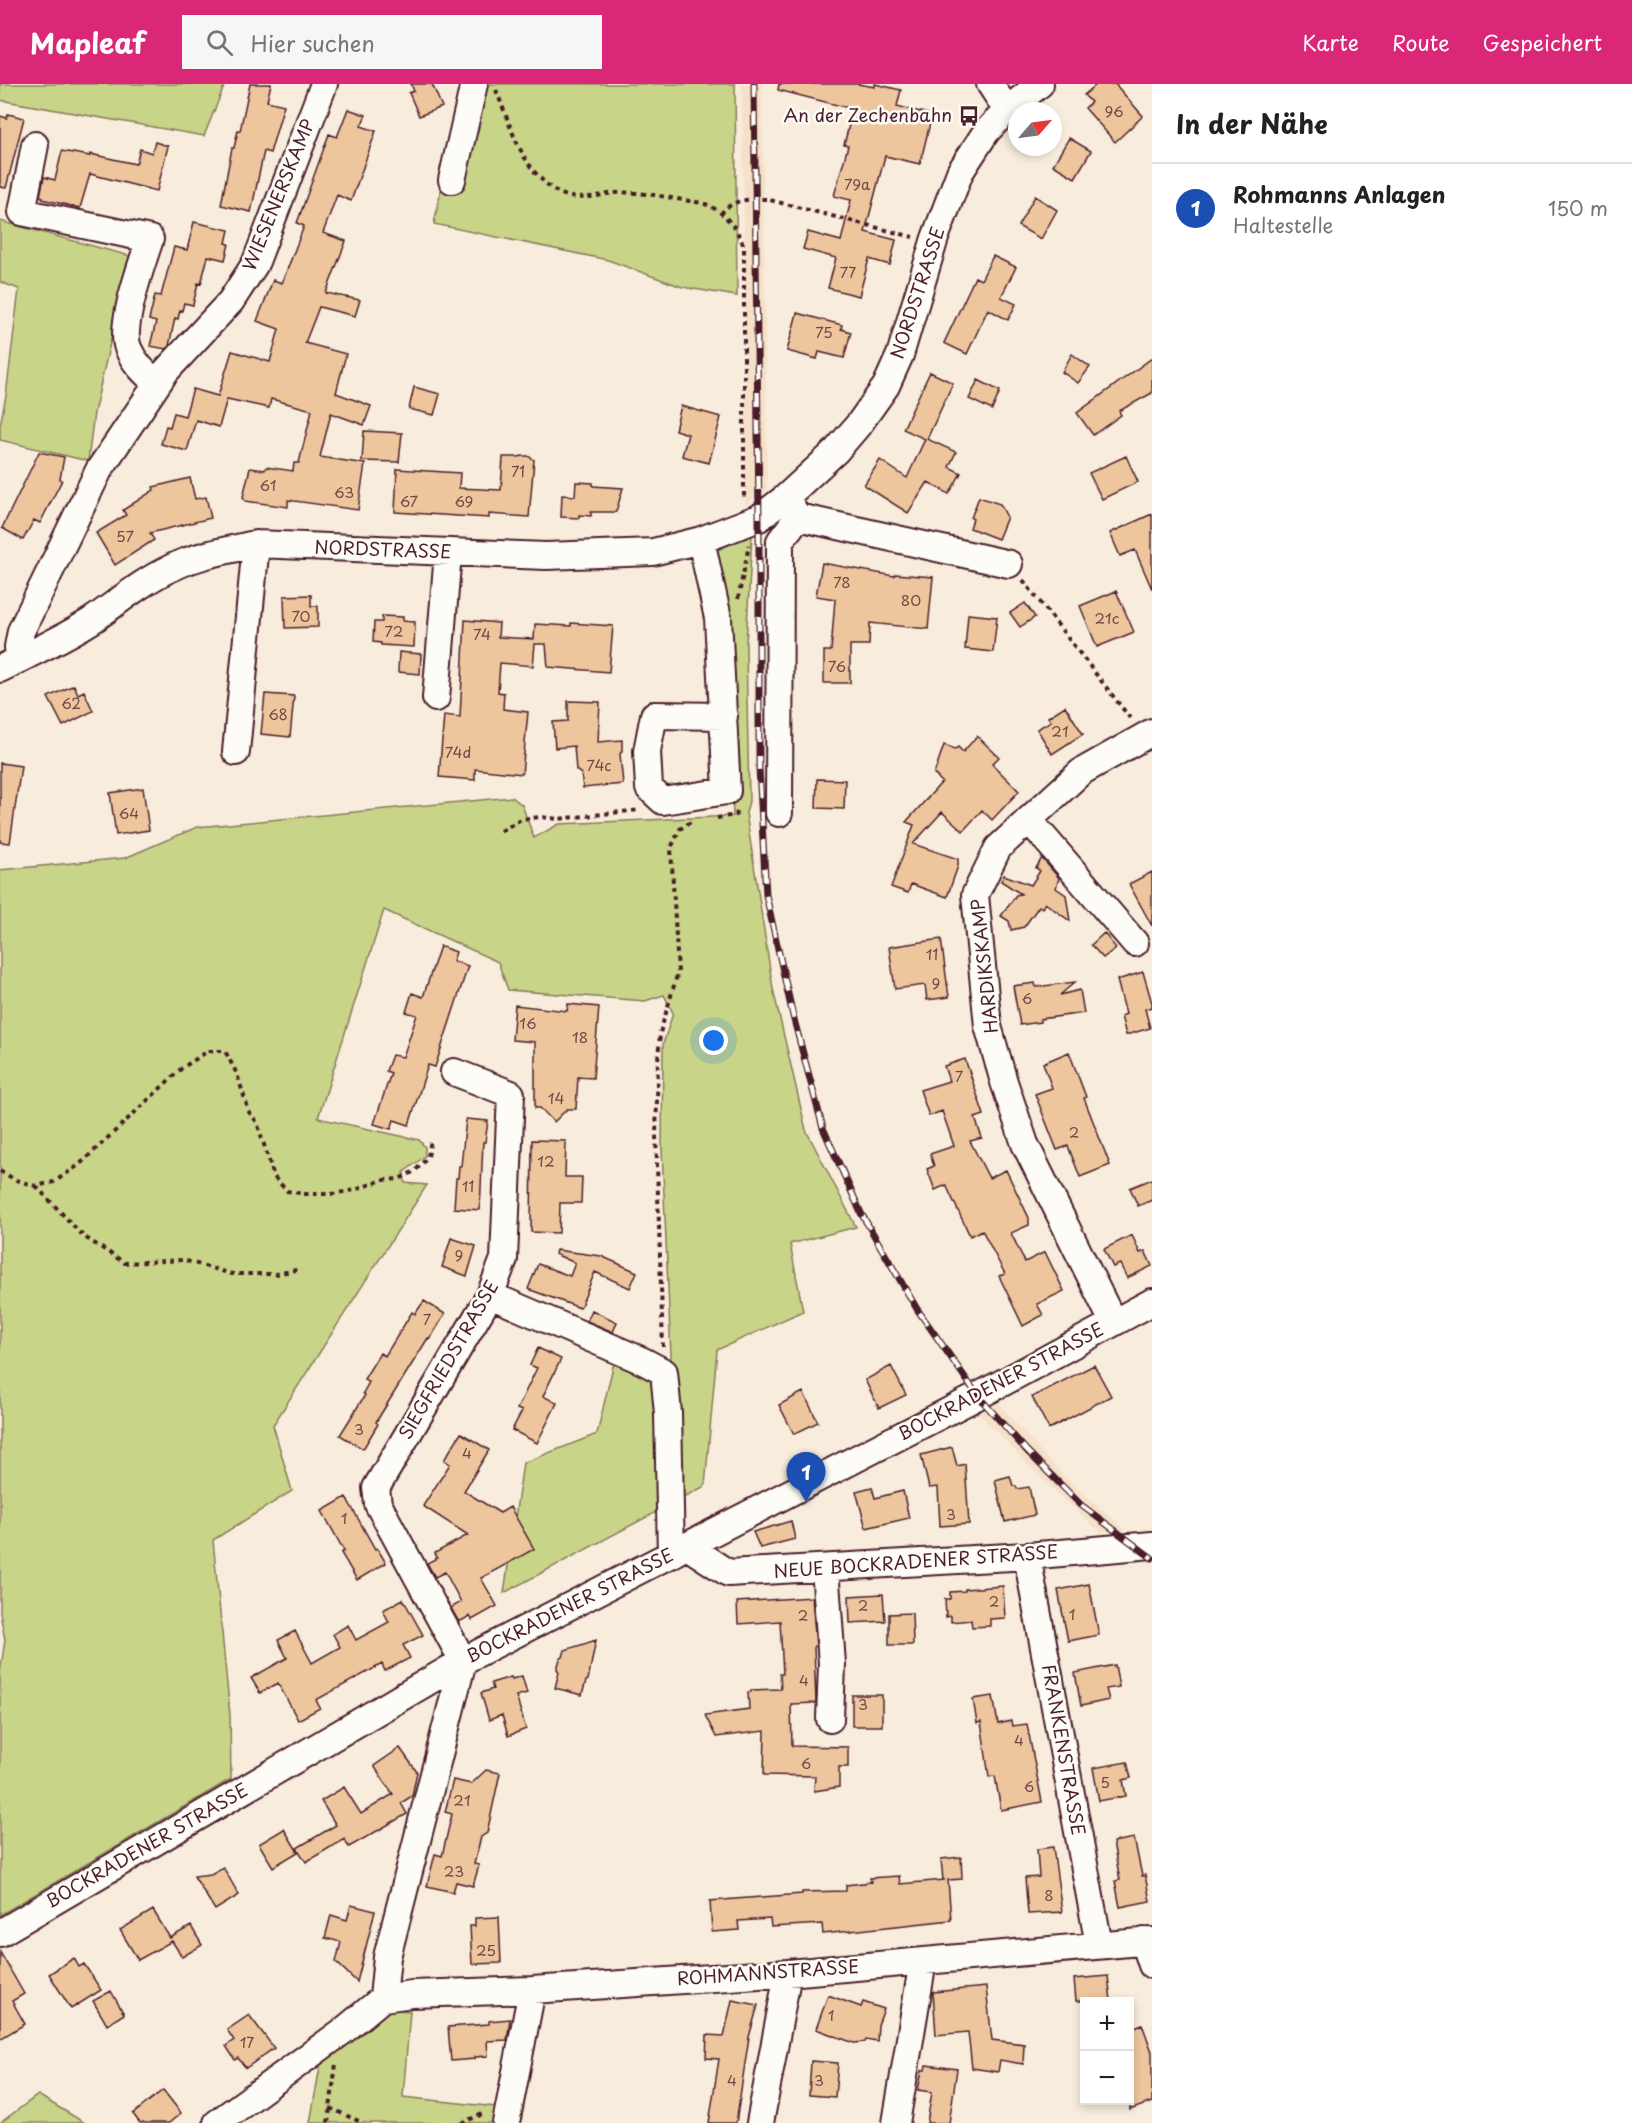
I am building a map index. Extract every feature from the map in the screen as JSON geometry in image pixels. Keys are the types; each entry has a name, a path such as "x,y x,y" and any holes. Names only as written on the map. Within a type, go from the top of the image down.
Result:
{"street":[{"name":"WIESENERSKAMP","path":"9,664 18,647 21,631 99,470 166,371 231,302 255,264 324,84"},
{"path":"453,180 474,84"},
{"path":"990,84 1007,110"},
{"name":"NORDSTRASSE","path":"9,664 68,634 172,567 215,553 256,544 546,556 654,552 701,540 792,507 859,424 885,386 900,354 934,242 960,172 986,132 1007,110 1040,84"},
{"path":"35,145 22,212 150,239 127,315 127,346 137,365 157,384"},
{"path":"779,813 780,541 792,507 1009,564"},
{"path":"701,540 718,618 724,716 727,791 663,801 649,788 646,751 654,716 724,716"},
{"path":"236,752 256,544"},
{"path":"436,698 448,553"},
{"name":"HARDIKSKAMP","path":"1113,1322 1023,1140 1004,1082 988,1026 975,895 998,848 1081,772 1147,734"},
{"path":"1029,820 1136,943"},
{"name":"SIEGFRIEDSTRASSE","path":"454,1072 511,1094 504,1259 490,1295 376,1488 378,1504 463,1661"},
{"path":"490,1295 644,1361 664,1372 679,1550"},
{"name":"BOCKRADENER STRASSE","path":"0,1933 463,1661 978,1396 1152,1302"},
{"name":"NEUE BOCKRADENER STRASSE","path":"679,1550 728,1573 1027,1556 1152,1545"},
{"name":"FRANKENSTRASSE","path":"1027,1556 1098,1945"},
{"path":"825,1568 831,1664 830,1719"},
{"path":"217,2123 343,2031 383,1998 387,1957 463,1661"},
{"path":"1148,1941 1152,1965"},
{"name":"ROHMANNSTRASSE","path":"383,1998 412,1994 532,1990 788,1973 1148,1941"},
{"path":"896,2123 923,1961"},
{"path":"760,2123 788,1973"},
{"path":"506,2123 532,1990"}],"path":[{"path":"493,84 520,152 540,177 556,191 570,197 588,199 616,193 644,194 705,204 732,224 741,237 744,247 744,523"},
{"path":"721,214 727,206 746,199 766,199 934,242"},
{"path":"1009,564 1147,734"},
{"path":"501,831 521,819 541,817 558,819 636,811 663,801"},
{"path":"0,1171 16,1180 36,1186 54,1182 79,1165 182,1068 208,1051 225,1052 237,1074 249,1112 257,1122 274,1177 287,1191 332,1194 354,1190 382,1180 399,1179 415,1170 428,1157 431,1138"},
{"path":"658,1062 656,1135 664,1372"},
{"path":"36,1186 83,1236 125,1263 183,1260 232,1274 276,1274 301,1269"},
{"path":"328,2123 336,2064"},
{"path":"330,2108 363,2123"}],"shaded area":[{"path":"742,84 762,84 767,489 745,506 746,371"},
{"path":"999,1403 1035,1446 1067,1479 1126,1530 1100,1532 1046,1483 979,1414"}],"green space":[{"path":"0,84 225,84 204,136 0,100"},
{"path":"462,84 735,84 737,296 682,287 608,260 434,224"},
{"path":"0,221 130,256 94,413 88,461 0,440 0,425 6,396 19,289 0,282"},
{"path":"752,534 746,645 749,801 746,813 773,989 806,1130 856,1227 790,1244 803,1311 717,1350 705,1486 504,1593 523,1463 597,1434 614,1362 672,1379 662,1149 663,1044 673,1013 664,995 645,1001 508,990 498,962 384,910 318,1118 419,1140 425,1147 425,1156 404,1172 405,1183 427,1185 273,1425 292,1491 213,1540 230,1715 231,1779 0,1915 0,1673 5,1640 0,1613 0,870 125,858 197,827 512,797 522,805 534,838 559,824 733,816 725,628 711,553"},
{"path":"387,2009 410,2011 403,2097 496,2107 493,2123 310,2123 321,2061"},
{"path":"38,2095 85,2123 0,2123"}],"building":[{"path":"250,84 271,84 267,101 284,105 270,153 264,151 251,212 221,205 232,148 234,148 238,130 240,131"},
{"path":"411,84 432,84 442,107 419,116 409,93 414,91"},
{"path":"779,84 858,84 875,87 875,84 901,90 897,106 932,115 920,164 885,156 865,232 896,240 890,265 869,259 859,296 828,288 836,258 803,249 808,232 841,241 851,200 834,196 848,146 844,145 853,109 778,90"},
{"path":"1097,84 1115,84 1143,116 1115,142 1085,108 1091,102 1084,95"},
{"path":"348,109 366,115 361,126 376,131 351,201 337,195 323,233 346,241 326,293 360,300 355,316 319,307 305,343 346,354 336,393 371,406 364,425 331,413 320,457 365,464 358,510 288,500 288,507 245,501 243,497 250,468 265,470 266,467 293,471 294,463 299,463 312,410 271,399 269,408 227,399 219,427 196,420 187,451 161,444 166,426 170,427 174,413 185,416 193,389 218,396 232,351 270,362 279,329 257,321 273,280 282,283 304,226 297,223 329,134 337,137"},
{"path":"8,114 24,118 6,188 0,187 0,116 7,118"},
{"path":"1069,138 1091,151 1075,178 1053,165 1058,156 1062,156 1062,150"},
{"path":"155,142 168,146 157,191 90,174 80,208 42,199 43,197 40,196 44,177 55,180 62,151 90,156 90,154 136,164 140,149 152,153"},
{"path":"1035,196 1057,210 1041,239 1018,226"},
{"path":"194,222 229,230 226,243 229,244 225,260 208,256 193,305 184,303 178,319 175,318 169,346 166,349 150,346 156,322 149,320 155,295 161,296 174,247 187,250"},
{"path":"993,256 1016,267 1001,297 1016,304 1008,320 988,309 967,354 944,343 975,277 981,280"},
{"path":"797,313 842,325 841,329 851,332 844,358 819,352 817,359 787,351"},
{"path":"1072,354 1090,367 1078,383 1062,372"},
{"path":"1152,358 1152,393 1119,411 1121,415 1093,435 1077,413"},
{"path":"930,372 953,383 927,439 956,452 949,467 961,473 949,494 928,482 908,513 864,485 880,460 907,478 925,439 903,429"},
{"path":"978,380 1000,391 992,410 969,399"},
{"path":"414,387 440,394 434,415 409,409"},
{"path":"681,406 721,417 709,463 682,456 688,434 675,430"},
{"path":"364,431 402,433 399,462 362,461"},
{"path":"39,452 64,457 60,479 62,480 40,523 34,520 23,540 2,528"},
{"path":"523,456 534,460 529,517 489,514 489,518 395,512 397,469 460,473 459,488 501,490 503,457"},
{"path":"1126,456 1138,482 1102,499 1089,473"},
{"path":"190,478 195,499 206,497 211,518 150,533 154,540 115,565 96,533 126,515 123,510 154,490 153,487"},
{"path":"576,482 593,483 593,486 623,488 616,512 591,512 591,516 579,515 579,518 561,517 562,495 575,496"},
{"path":"979,497 1000,504 1007,517 998,539 970,528 973,519 971,518"},
{"path":"1152,514 1152,589 1135,550 1120,556 1110,533"},
{"path":"822,563 894,576 895,574 933,577 928,629 870,623 869,645 850,645 850,683 824,683 824,651 831,651 835,599 816,596"},
{"path":"1116,591 1134,632 1097,647 1080,606"},
{"path":"311,595 311,606 318,606 318,627 285,628 284,596"},
{"path":"1025,603 1035,617 1020,627 1010,613"},
{"path":"968,614 997,617 993,652 965,649"},
{"path":"382,616 403,617 403,621 415,622 414,647 381,645 381,643 373,642 374,622 382,622"},
{"path":"465,620 499,623 498,637 534,639 535,624 571,626 571,623 613,626 609,672 548,667 546,644 535,644 533,666 500,663 498,692 504,693 503,709 528,712 522,774 475,769 475,780 439,777 444,715 460,717"},
{"path":"399,652 421,654 420,674 398,672"},
{"path":"74,685 78,694 84,691 93,711 63,726 48,697"},
{"path":"265,694 294,696 290,737 261,734"},
{"path":"568,701 600,702 598,742 622,740 620,754 623,784 583,788 581,774 576,770 574,746 555,748 553,722 568,721"},
{"path":"1065,706 1083,734 1052,754 1037,729 1051,721 1048,717"},
{"path":"977,736 999,757 992,764 1019,791 992,820 982,810 963,831 942,812 913,844 958,859 958,866 947,897 911,884 908,893 891,887 914,825 906,822 942,782 934,774 944,745 955,749 958,747 963,752"},
{"path":"0,763 21,766 10,843 0,842"},
{"path":"817,779 845,780 844,809 816,808"},
{"path":"143,788 149,830 116,835 110,793"},
{"path":"1042,858 1059,878 1056,888 1066,895 1070,921 1045,903 1042,908 1039,906 1024,927 1011,930 1009,921 1001,916 1016,895 1021,894 1001,881 1004,875 1031,885 1040,871 1036,868"},
{"path":"1152,872 1152,926 1129,884"},
{"path":"1104,933 1116,948 1103,958 1091,945"},
{"path":"941,939 949,997 927,1000 925,985 895,989 889,947"},
{"path":"440,946 456,952 453,961 468,966 435,1067 428,1065 409,1125 394,1120 391,1129 374,1124 391,1073 386,1071 392,1055 403,1057 417,1015 406,1012 412,993 423,997"},
{"path":"1143,972 1152,1003 1152,1007 1145,1009 1150,1028 1126,1035 1121,1016 1126,1014 1117,980"},
{"path":"1075,982 1060,995 1080,990 1084,1013 1040,1019 1040,1022 1020,1025 1013,986 1035,983 1036,987"},
{"path":"568,1004 599,1007 593,1078 578,1077 576,1109 567,1109 554,1122 540,1108 535,1108 535,1042 512,1040 515,1005 567,1011"},
{"path":"1069,1052 1110,1165 1080,1177 1068,1146 1057,1150 1035,1094 1052,1088 1043,1063"},
{"path":"965,1059 984,1115 975,1118 982,1138 970,1141 989,1178 1006,1170 1029,1218 1029,1225 1011,1233 1025,1262 1045,1252 1064,1291 1037,1304 1043,1315 1023,1326 999,1276 1005,1274 982,1230 970,1236 946,1185 935,1190 927,1169 934,1166 930,1154 954,1146 942,1111 929,1116 920,1090 949,1081 944,1066"},
{"path":"466,1119 488,1121 485,1142 483,1142 480,1210 454,1208 456,1178 458,1178 459,1166 461,1166"},
{"path":"532,1140 566,1141 565,1177 582,1177 581,1203 560,1203 559,1233 531,1232"},
{"path":"1152,1179 1152,1200 1138,1206 1130,1188"},
{"path":"1132,1235 1140,1253 1145,1251 1152,1266 1127,1278 1120,1264 1113,1267 1104,1249"},
{"path":"451,1238 476,1246 467,1276 442,1267"},
{"path":"556,1250 601,1256 637,1272 630,1288 595,1272 580,1308 528,1289 538,1264 570,1276 575,1263 555,1254"},
{"path":"424,1301 445,1314 376,1422 378,1424 363,1449 340,1435 365,1395 363,1393 369,1382 364,1379 380,1353 385,1356 412,1312 415,1314"},
{"path":"592,1310 617,1322 613,1332 587,1321"},
{"path":"538,1348 561,1359 543,1396 557,1403 537,1443 512,1430 522,1411 517,1409 537,1368 530,1365"},
{"path":"1094,1365 1111,1396 1049,1429 1032,1397"},
{"path":"891,1366 906,1395 879,1408 865,1380"},
{"path":"803,1392 818,1422 794,1434 779,1405"},
{"path":"461,1433 489,1450 464,1491 500,1513 510,1507 534,1549 481,1578 497,1606 472,1620 470,1616 459,1622 451,1608 461,1602 445,1572 435,1577 427,1563 437,1558 435,1553 468,1535 423,1506 450,1464 444,1460"},
{"path":"952,1447 957,1466 965,1464 969,1524 940,1526 938,1487 929,1488 921,1455"},
{"path":"1010,1476 1013,1486 1017,1489 1029,1487 1035,1515 1005,1522 995,1480"},
{"path":"872,1487 875,1498 903,1491 909,1518 866,1528 856,1491"},
{"path":"346,1497 375,1549 377,1548 386,1563 357,1580 341,1553 344,1551 322,1511"},
{"path":"791,1521 795,1539 760,1548 753,1532"},
{"path":"1089,1584 1099,1635 1068,1641 1058,1590"},
{"path":"1003,1586 1005,1618 990,1619 990,1626 972,1627 971,1620 951,1622 951,1616 946,1617 945,1599 950,1599 950,1592"},
{"path":"883,1594 885,1621 850,1623 849,1596"},
{"path":"812,1597 816,1646 814,1646 816,1703 791,1704 792,1746 848,1747 848,1767 839,1767 839,1787 814,1791 815,1776 764,1775 765,1731 716,1737 705,1715 749,1709 748,1692 751,1690 781,1689 780,1674 783,1674 780,1621 738,1624 737,1602"},
{"path":"403,1599 423,1635 403,1645 410,1658 385,1671 382,1664 316,1700 320,1708 298,1720 278,1683 260,1693 251,1678 287,1658 278,1640 295,1631 312,1663 340,1647 333,1634 348,1625 356,1640 389,1622 383,1610"},
{"path":"912,1613 913,1645 889,1645 889,1614"},
{"path":"596,1640 588,1680 582,1695 555,1688 559,1672 557,1669 565,1650"},
{"path":"1115,1665 1119,1687 1106,1689 1109,1700 1081,1706 1075,1673"},
{"path":"522,1676 527,1693 516,1696 526,1729 508,1736 502,1715 489,1720 481,1693 493,1689 491,1683"},
{"path":"852,1695 882,1695 882,1726 852,1726"},
{"path":"993,1696 998,1724 1011,1721 1012,1726 1027,1724 1042,1802 1001,1810 995,1776 989,1777 981,1722 977,1723 973,1699"},
{"path":"400,1748 417,1772 412,1796 401,1803 407,1814 349,1847 344,1839 306,1862 297,1848 336,1825 321,1801 344,1787 361,1814 393,1794 374,1766"},
{"path":"1127,1762 1131,1778 1123,1780 1126,1796 1099,1801 1093,1768"},
{"path":"486,1770 500,1773 487,1833 481,1837 474,1864 479,1865 473,1886 456,1882 453,1892 427,1886 435,1854 442,1856 452,1814 445,1812 453,1780 471,1784"},
{"path":"284,1829 298,1852 273,1867 259,1844"},
{"path":"1134,1838 1150,1901 1120,1907 1115,1881 1120,1880 1113,1842"},
{"path":"1053,1847 1062,1912 1028,1914 1025,1878 1039,1877 1037,1849"},
{"path":"961,1857 962,1879 948,1880 951,1920 823,1934 822,1924 771,1927 770,1919 738,1921 739,1930 712,1932 710,1901 802,1894 802,1892 846,1891 846,1885 871,1882 870,1878 899,1876 900,1884 945,1880 943,1880 941,1859"},
{"path":"223,1867 239,1895 215,1910 194,1876 211,1874"},
{"path":"351,1905 375,1911 357,1982 336,1962 341,1942 325,1938 331,1915 347,1920"},
{"path":"153,1910 170,1938 191,1926 202,1945 182,1957 172,1941 138,1960 120,1930"},
{"path":"499,1917 501,1963 472,1964 470,1926 475,1926 475,1918"},
{"path":"0,1952 24,1994 12,2001 25,2024 0,2039"},
{"path":"74,1958 79,1967 84,1964 101,1990 71,2009 49,1974"},
{"path":"1108,1976 1111,1997 1080,1997 1080,2001 1076,2001 1074,1979"},
{"path":"986,1987 992,2040 1024,2044 1023,2064 1000,2060 998,2072 972,2068 968,2032 936,2035 933,1992"},
{"path":"111,1991 124,2014 107,2025 93,2001"},
{"path":"828,1995 861,2007 863,2002 884,2009 878,2025 877,2041 866,2039 865,2042 854,2043 816,2029"},
{"path":"732,2000 758,2005 749,2037 736,2123 709,2123 719,2059 706,2058 707,2035 724,2036"},
{"path":"249,2015 274,2048 246,2068 238,2058 235,2060 226,2046 234,2040 227,2030"},
{"path":"510,2019 507,2040 487,2041 488,2056 451,2061 448,2027 489,2024 489,2021"},
{"path":"1142,2024 1152,2052 1152,2102 1130,2110 1130,2105 1134,2105 1134,2027"},
{"path":"811,2061 838,2063 835,2097 809,2095"},
{"path":"926,2065 957,2069 949,2123 927,2123 932,2092 918,2090 922,2070 925,2070"},
{"path":"163,2090 181,2113 169,2123 140,2123 133,2114"}],"railway":[{"path":"754,84 759,518 759,768 766,895 793,1016 823,1128 861,1213 917,1309 978,1396 1027,1451 1081,1505 1152,1558"}],"place":[{"name":"An der Zechenbahn","path":"969,116"},
{"name":"Rohmanns Anlagen","path":"806,1502"}]}
